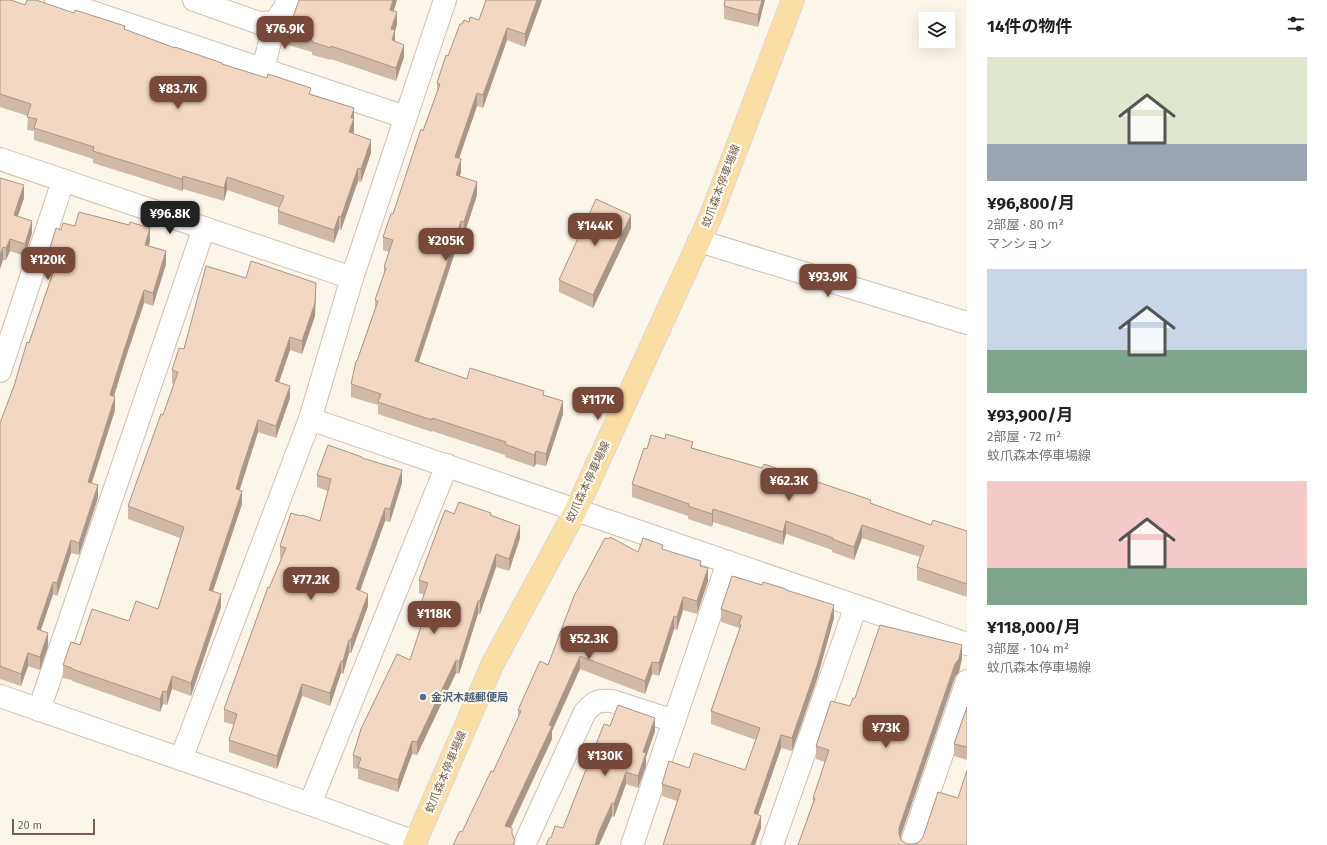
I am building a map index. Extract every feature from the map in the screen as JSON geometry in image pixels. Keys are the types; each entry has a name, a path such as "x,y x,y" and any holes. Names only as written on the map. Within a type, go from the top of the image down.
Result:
{"main road":[{"name":"蚊爪森本停車場線","path":"414,844 493,663 576,510 710,218 793,0"}],"street":[{"path":"56,0 405,117"},
{"path":"194,0 259,23 275,22"},
{"path":"263,70 275,22 288,0"},
{"path":"181,759 310,419 352,278 445,0"},
{"path":"0,160 352,278"},
{"path":"0,371 63,181"},
{"path":"39,710 204,228"},
{"path":"699,241 967,323"},
{"path":"310,419 967,644"},
{"path":"310,804 446,465"},
{"path":"632,845 728,562"},
{"path":"772,845 856,606"},
{"path":"911,845 967,681"},
{"path":"0,696 310,804 414,844"},
{"path":"524,845 585,712 594,702 602,700 612,701 674,721"}],"building":[{"path":"0,0 11,0 25,5 27,0 36,0 74,13 75,10 125,26 124,29 222,64 267,78 268,74 311,88 309,94 354,108 351,118 354,118 349,132 371,140 361,169 358,168 341,217 339,216 334,230 278,211 284,196 227,177 224,188 183,176 182,179 93,151 94,147 34,128 37,119 27,117 31,104 0,94"},
{"path":"299,0 393,0 390,10 397,12 391,29 395,30 392,40 404,45 396,68 331,46 331,48 312,42 312,40 288,32"},
{"path":"486,0 537,0 525,34 507,28 483,95 477,93 455,157 461,159 456,175 477,182 464,222 461,221 415,361 467,379 470,368 544,391 543,395 563,401 546,454 536,451 534,455 505,444 506,442 378,402 381,394 351,384 356,361 378,301 375,300 386,268 384,267 393,240 383,237 391,214 393,214 421,129 423,131 440,84 437,83 446,55 448,56 460,24 462,24 464,20 469,22 470,17 479,20"},
{"path":"725,0 762,0 758,15 724,6"},
{"path":"0,178 24,185 14,215 32,221 25,244 10,239 6,248 3,247 0,256"},
{"path":"596,199 631,215 593,295 559,280"},
{"path":"79,212 129,225 130,222 150,228 145,245 166,251 153,293 144,290 110,395 115,397 88,482 98,485 79,543 71,540 57,583 53,582 37,629 48,633 40,657 28,653 21,674 0,666 0,423 14,386 27,342 29,343 59,255 49,251 56,228 61,230 63,223 75,226"},
{"path":"251,261 316,283 315,303 302,341 290,337 275,381 290,386 276,426 258,420 241,471 236,489 242,491 209,590 221,594 191,683 172,676 167,692 163,691 160,699 63,665 71,642 80,645 92,609 129,621 136,601 158,609 184,527 128,506 161,414 163,415 178,372 172,370 179,348 184,349 206,266 246,278"},
{"path":"666,434 693,442 691,448 762,468 764,464 871,500 870,503 931,525 933,520 967,531 967,584 917,567 924,546 862,525 854,547 786,521 783,532 713,509 712,514 688,506 689,504 632,484 644,448 647,449 651,435 665,439"},
{"path":"328,445 362,458 402,470 390,509 385,508 356,589 368,594 351,640 349,640 343,661 341,661 330,693 302,684 277,756 229,740 237,714 224,709 268,587 269,588 286,548 280,546 291,513 320,521 331,479 317,475"},
{"path":"459,502 491,513 490,515 520,526 509,559 496,554 480,601 478,601 459,662 456,660 417,742 412,741 398,780 358,767 361,758 353,755 361,729 397,654 410,660 427,608 420,606 428,583 419,580 445,510 454,514"},
{"path":"610,537 638,552 643,538 663,545 662,549 701,561 700,566 708,568 697,601 683,597 677,617 674,616 659,663 652,662 645,681 580,656 549,725 552,726 505,826 512,828 512,834 515,841 513,845 453,845 460,831 462,832 491,771 493,772 521,711 518,710 540,661 548,665 574,596 605,538 609,539"},
{"path":"732,576 762,585 763,582 834,605 817,666 792,738 781,735 754,813 761,816 751,845 663,845 681,790 662,784 669,761 689,768 694,753 745,770 760,728 711,711 741,625 739,624 742,616 721,609"},
{"path":"880,625 962,645 959,659 955,664 899,828 899,834 901,840 907,844 919,842 923,837 938,792 958,798 967,770 967,845 798,845 815,798 813,798 829,750 816,746 831,701 850,706 853,698 855,698"},
{"path":"618,705 655,718 643,752 646,753 638,776 626,772 614,804 612,803 598,834 595,845 546,845 549,838 551,838 555,826 563,828 604,724 610,726"},
{"path":"967,707 967,747 954,744"}],"place":[{"name":"金沢木越郵便局","path":"423,697"}]}
